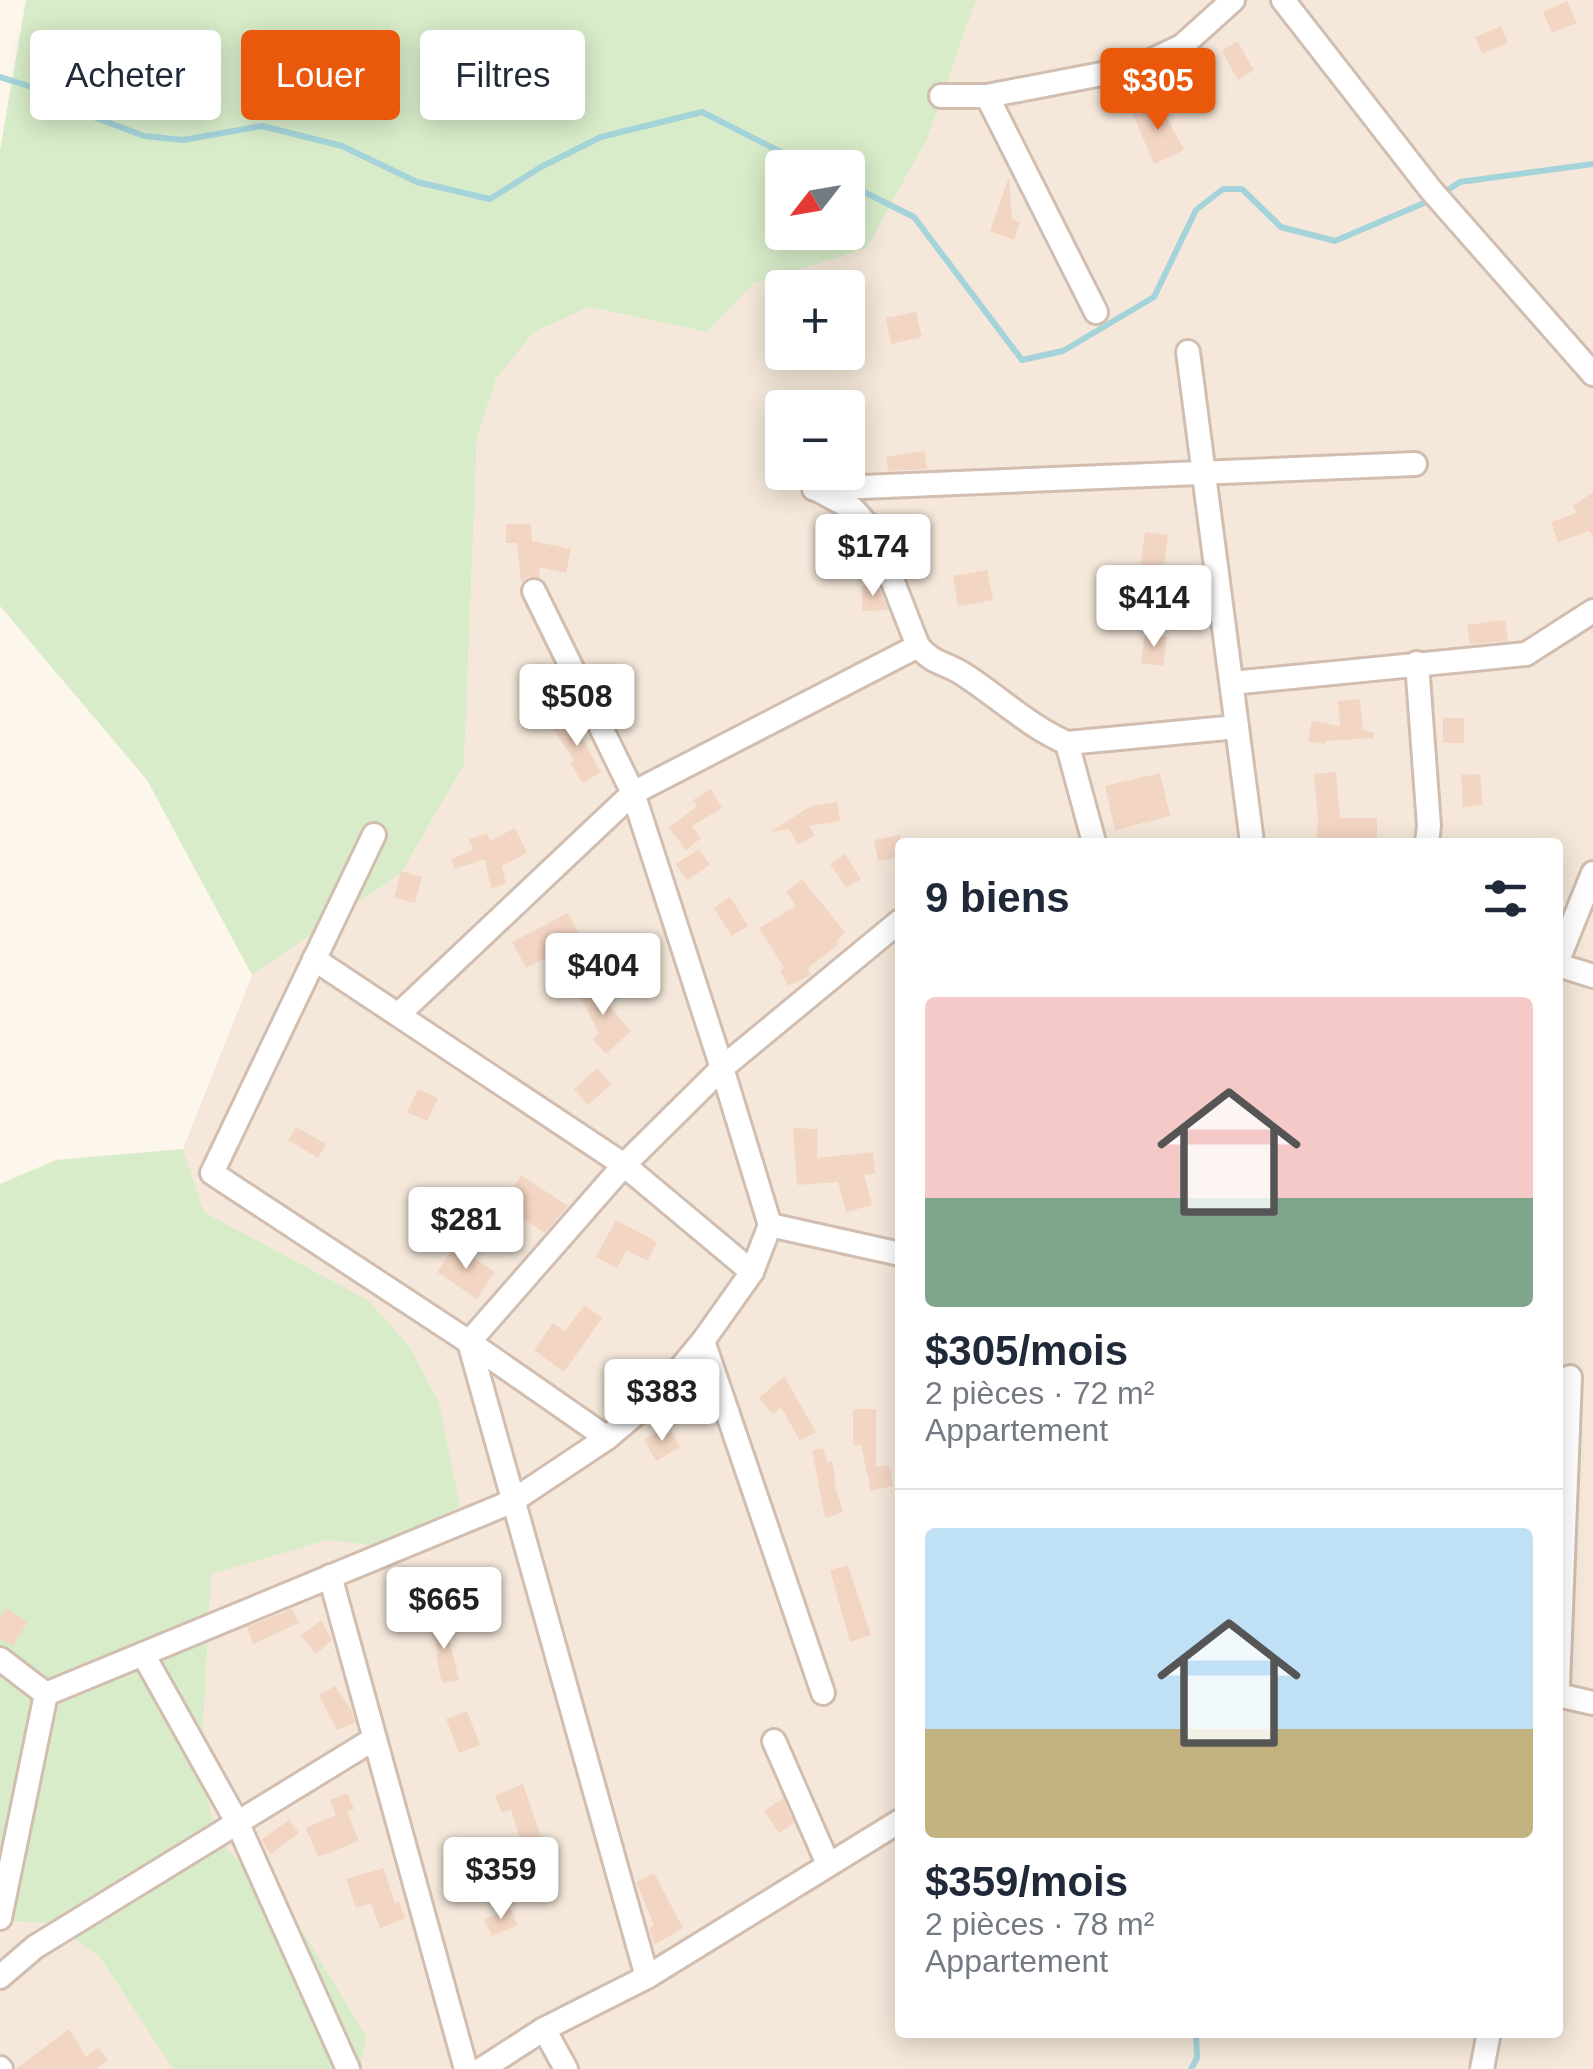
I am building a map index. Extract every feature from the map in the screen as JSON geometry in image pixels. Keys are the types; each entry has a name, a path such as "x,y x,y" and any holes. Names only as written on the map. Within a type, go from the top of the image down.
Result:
{"street":[{"path":"1282,0 1432,190 1593,374"},
{"path":"941,96 988,96 1138,67 1182,46 1227,3"},
{"path":"988,96 1096,312"},
{"path":"1188,352 1251,838"},
{"path":"1237,727 1067,743 1040,732 959,671 931,662 918,646 873,531 854,509 814,488 1415,464"},
{"path":"46,1694 511,1502 608,1438 658,1395 752,1272 770,1225 634,792 534,591"},
{"path":"1232,682 1526,654 1593,611"},
{"path":"400,1014 634,792 918,646"},
{"path":"1416,663 1430,826 1428,838"},
{"path":"1067,743 1093,838"},
{"path":"374,835 212,1173 608,1438"},
{"path":"1563,949 1593,872"},
{"path":"469,1342 624,1165 722,1068 895,926"},
{"path":"314,959 624,1165 752,1272"},
{"path":"1563,964 1593,976"},
{"path":"770,1225 895,1253"},
{"path":"703,1341 824,1692"},
{"path":"469,1342 647,1977"},
{"path":"1563,1590 1574,1378"},
{"path":"330,1576 466,2069"},
{"path":"143,1654 238,1822 348,2069"},
{"path":"0,1659 46,1694"},
{"path":"0,1918 46,1694"},
{"path":"1563,1696 1593,1703"},
{"path":"0,1977 35,1947 374,1739"},
{"path":"774,1741 828,1864"},
{"path":"482,2069 544,2029 647,1977 895,1824"},
{"path":"544,2029 566,2069"},
{"path":"1482,2069 1488,2038"}],"shaded area":[{"path":"976,0 1593,0 1593,2069 361,2069 366,2036 304,1933 216,1836 201,1770 211,1573 327,1540 385,1547 460,1506 368,1300 204,1212 183,1149 252,975 401,873 464,765 477,437 496,379 534,332 589,307 707,332 753,284 765,280 765,370 865,370 865,270 797,270 865,249 928,137"},
{"path":"0,1921 50,1923 99,1956 173,2069 0,2069"}],"green space":[{"path":"26,0 976,0 928,137 867,248 865,150 765,150 765,250 861,250 797,270 765,270 765,280 753,284 707,332 589,307 534,332 496,379 477,437 464,765 401,873 252,975 147,780 0,606 0,150"},
{"path":"183,1149 204,1212 368,1300 409,1346 439,1403 460,1506 385,1547 327,1540 211,1574 201,1770 216,1836 304,1933 366,2036 361,2069 173,2069 99,1956 50,1923 0,1921 0,1184 56,1160"}],"building":[{"path":"1567,1 1577,23 1552,33 1543,12"},
{"path":"1501,26 1508,43 1482,54 1475,37"},
{"path":"1237,41 1254,70 1238,80 1222,51"},
{"path":"1159,103 1184,150 1154,164 1133,114"},
{"path":"1009,177 1012,219 1020,222 1014,240 990,231"},
{"path":"916,312 922,337 891,344 886,318"},
{"path":"924,451 927,469 888,471 886,457"},
{"path":"1593,492 1593,537 1589,531 1558,542 1551,522 1577,513 1573,506"},
{"path":"506,524 531,524 532,541 571,549 566,573 539,567 540,578 528,577 521,583 517,543 506,543"},
{"path":"1145,532 1168,535 1163,572 1140,569"},
{"path":"987,570 993,600 958,606 953,576"},
{"path":"878,585 888,610 862,611 862,586"},
{"path":"1505,620 1508,641 1470,644 1467,625"},
{"path":"1145,633 1167,637 1163,666 1141,663"},
{"path":"1360,699 1363,730 1374,733 1374,738 1325,744 1308,741 1312,721 1340,726 1338,701"},
{"path":"573,715 585,731 580,735 601,772 582,783 570,762 574,760 553,729"},
{"path":"1443,718 1464,718 1464,743 1443,743"},
{"path":"1336,772 1340,818 1377,818 1377,838 1316,838 1314,774"},
{"path":"1160,773 1170,816 1115,830 1105,786"},
{"path":"1480,774 1483,805 1463,807 1461,775"},
{"path":"711,789 722,808 692,826 701,838 686,850 669,828 697,806 693,800"},
{"path":"837,802 840,821 809,826 815,835 798,845 789,829 770,832 811,806"},
{"path":"515,828 527,853 502,866 506,884 491,888 485,859 455,869 451,860 473,849 469,839 487,833 490,841"},
{"path":"900,835 895,838 895,858 878,861 874,840"},
{"path":"699,849 710,865 687,880 676,864"},
{"path":"845,854 861,879 846,888 830,864"},
{"path":"401,871 422,877 415,903 394,898"},
{"path":"802,879 845,932 837,941 839,944 808,968 811,975 788,986 780,970 784,968 759,928 796,906 786,892"},
{"path":"730,897 748,926 732,936 714,908"},
{"path":"568,913 601,974 584,984 563,948 526,968 512,942"},
{"path":"598,982 613,1011 631,1031 606,1054 592,1039 599,1033 578,993"},
{"path":"597,1068 611,1084 588,1105 574,1089"},
{"path":"418,1089 438,1098 427,1121 407,1112"},
{"path":"296,1127 326,1144 318,1158 288,1140"},
{"path":"793,1128 818,1129 817,1158 873,1152 875,1173 864,1175 872,1205 846,1212 838,1182 797,1185"},
{"path":"521,1175 568,1206 545,1233 502,1205"},
{"path":"616,1220 657,1242 647,1261 627,1250 617,1268 596,1257"},
{"path":"455,1245 495,1272 477,1299 437,1272"},
{"path":"585,1305 602,1318 564,1372 534,1350 553,1323 565,1331"},
{"path":"784,1376 816,1432 800,1441 781,1407 773,1414 759,1398"},
{"path":"853,1409 876,1409 876,1467 889,1465 893,1486 871,1491 861,1445 853,1445"},
{"path":"668,1426 680,1447 656,1461 644,1440"},
{"path":"823,1448 827,1462 832,1461 843,1512 825,1518 812,1450"},
{"path":"848,1565 871,1635 850,1642 830,1570"},
{"path":"6,1608 27,1622 13,1646 0,1639 0,1618"},
{"path":"292,1609 299,1623 253,1644 247,1627"},
{"path":"444,1618 459,1680 442,1683 439,1654 429,1623"},
{"path":"321,1620 332,1640 316,1654 301,1636"},
{"path":"335,1686 352,1711 355,1723 337,1730 319,1695"},
{"path":"467,1711 480,1745 459,1753 446,1719"},
{"path":"523,1784 544,1846 525,1853 511,1810 502,1813 495,1796"},
{"path":"347,1793 354,1809 347,1812 359,1841 318,1857 306,1828 336,1815 330,1800"},
{"path":"783,1798 794,1823 779,1833 764,1811"},
{"path":"289,1820 299,1833 271,1854 261,1840"},
{"path":"384,1868 395,1904 399,1902 405,1918 380,1928 371,1903 356,1908 346,1879"},
{"path":"654,1873 683,1928 654,1945 649,1928 654,1925 636,1882"},
{"path":"510,1908 518,1925 492,1936 484,1920"},
{"path":"69,2029 86,2057 98,2048 108,2060 96,2069 16,2069"}],"waterway":[{"path":"0,77 35,88 70,108 144,136 183,140 262,126 342,146 417,182 490,199 541,167 601,137 702,112 777,150"},
{"path":"1440,195 1460,182 1593,164"},
{"path":"865,192 914,217 1022,360 1063,351 1154,297 1196,210 1223,189 1242,189 1281,227 1335,241 1431,200"},
{"path":"1191,2069 1197,2058 1196,2038"}]}
